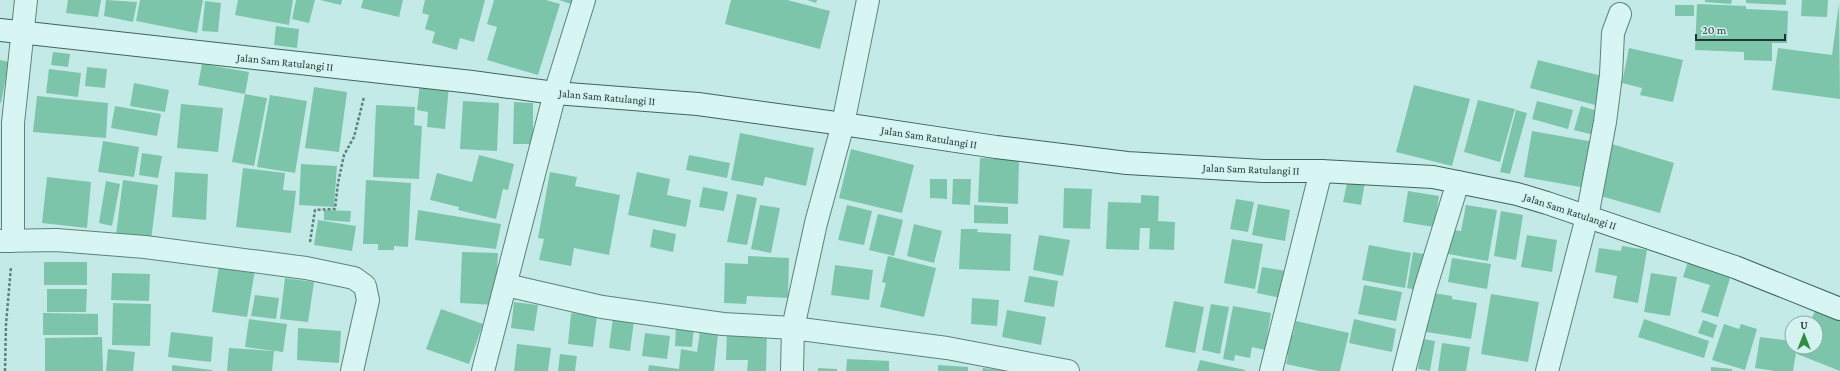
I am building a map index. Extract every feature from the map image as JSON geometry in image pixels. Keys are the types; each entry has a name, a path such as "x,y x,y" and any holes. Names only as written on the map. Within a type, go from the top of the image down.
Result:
{"street":[{"path":"26,0 13,123 6,241 56,240 145,247 306,268 354,278 365,286 368,300 352,371"},
{"path":"483,371 555,93 584,0"},
{"path":"792,371 793,328 816,223 842,124 868,0"},
{"path":"1547,371 1587,217 1605,122 1611,75 1613,33 1620,14"},
{"name":"Jalan Sam Ratulangi II","path":"0,30 472,82 555,93 698,104 996,147 1127,163 1263,170 1321,170 1419,176 1458,182 1516,194 1735,267 1840,309"},
{"path":"1271,371 1321,170"},
{"path":"1404,371 1425,289 1458,182"},
{"path":"506,285 602,307 723,324 793,328 947,348 1007,358 1068,371"}],"path":[{"path":"306,268 315,210 335,209 338,183 344,155 354,137 371,71"},
{"path":"5,371 6,241"}],"building":[{"path":"68,0 101,0 98,17 66,13"},
{"path":"106,0 137,2 133,22 104,16"},
{"path":"140,0 203,0 197,33 136,21"},
{"path":"238,0 293,0 289,25 235,15"},
{"path":"296,0 315,0 309,23 292,19"},
{"path":"320,0 342,0 341,5"},
{"path":"363,0 403,0 399,17 361,8"},
{"path":"425,0 485,0 474,42 460,38 457,50 432,43 435,32 425,29 429,15 422,13"},
{"path":"494,0 546,0 560,4 538,75 487,60 497,27 487,24"},
{"path":"559,0 572,0 571,4"},
{"path":"731,0 787,0 830,11 820,49 725,24"},
{"path":"807,0 817,0 816,3"},
{"path":"1705,0 1732,0 1731,4 1705,2"},
{"path":"1746,0 1786,0 1786,5 1746,3"},
{"path":"1802,0 1828,0 1827,17 1801,16"},
{"path":"205,1 221,3 218,32 202,31"},
{"path":"1839,3 1840,99 1772,90 1778,48 1832,55"},
{"path":"1697,4 1746,6 1746,9 1788,11 1787,43 1772,43 1772,61 1744,60 1744,52 1695,50"},
{"path":"1675,5 1694,5 1694,16 1675,16"},
{"path":"276,26 299,29 297,48 274,45"},
{"path":"1629,48 1683,60 1673,102 1640,95 1642,88 1622,83"},
{"path":"53,52 70,54 68,67 51,65"},
{"path":"0,60 9,62 1,103 0,103"},
{"path":"1538,60 1606,77 1599,106 1530,88"},
{"path":"202,64 249,72 245,94 198,85"},
{"path":"87,67 107,69 105,88 85,86"},
{"path":"49,69 81,73 78,97 46,93"},
{"path":"134,83 169,90 165,112 130,106"},
{"path":"420,83 449,86 445,129 427,127 428,112 417,110"},
{"path":"1414,85 1470,99 1452,166 1396,152"},
{"path":"314,87 347,92 339,152 305,148"},
{"path":"245,94 267,98 254,166 232,162"},
{"path":"270,95 307,101 295,173 257,167"},
{"path":"37,96 108,103 106,138 33,132"},
{"path":"1478,100 1515,109 1500,162 1464,152"},
{"path":"463,101 499,103 497,151 460,149"},
{"path":"1537,101 1573,110 1568,129 1532,119"},
{"path":"514,102 533,103 533,144 513,144"},
{"path":"181,104 223,108 218,152 177,148"},
{"path":"376,105 415,107 414,125 422,126 419,179 373,177"},
{"path":"115,106 161,114 157,136 111,128"},
{"path":"1581,106 1604,113 1598,136 1574,130"},
{"path":"1516,110 1527,113 1510,174 1500,172"},
{"path":"1532,131 1594,142 1586,188 1524,177"},
{"path":"740,133 814,148 806,186 765,177 763,186 731,180"},
{"path":"103,141 139,147 134,177 98,172"},
{"path":"1612,144 1674,163 1660,213 1597,195"},
{"path":"851,149 914,165 902,213 839,198"},
{"path":"142,153 162,156 158,178 139,175"},
{"path":"479,155 514,164 508,190 503,189 496,219 458,210 459,207 430,200 437,173 472,182"},
{"path":"689,155 730,163 727,178 686,170"},
{"path":"980,158 1019,159 1018,204 978,202"},
{"path":"301,164 337,166 334,207 299,205"},
{"path":"243,168 285,173 283,190 296,191 291,233 236,227"},
{"path":"175,172 208,174 206,220 172,217"},
{"path":"550,172 577,177 575,186 620,195 609,255 574,248 571,266 539,260 544,239 538,238"},
{"path":"637,172 670,179 667,195 691,200 686,227 628,215"},
{"path":"47,177 91,182 87,228 42,223"},
{"path":"930,179 947,179 947,199 930,198"},
{"path":"953,179 971,179 970,205 952,204"},
{"path":"1348,179 1365,182 1361,205 1343,202"},
{"path":"123,180 158,185 151,240 116,235"},
{"path":"366,180 411,183 408,247 394,246 394,250 378,250 378,244 363,244"},
{"path":"106,181 120,184 112,226 99,223"},
{"path":"703,187 728,192 724,211 699,207"},
{"path":"1064,188 1092,189 1090,229 1063,228"},
{"path":"1408,191 1439,196 1434,227 1403,222"},
{"path":"737,194 757,198 747,245 727,242"},
{"path":"1141,195 1159,196 1158,221 1175,222 1174,250 1149,249 1150,228 1140,228 1139,250 1106,249 1108,202 1141,203"},
{"path":"1236,199 1254,202 1248,232 1230,229"},
{"path":"1258,204 1290,210 1285,241 1252,235"},
{"path":"760,205 780,208 771,253 751,249"},
{"path":"847,205 872,211 864,245 838,240"},
{"path":"974,205 1008,207 1008,224 974,223"},
{"path":"1466,205 1497,210 1488,261 1448,254 1452,230 1461,231"},
{"path":"324,210 351,211 350,222 324,220"},
{"path":"418,210 501,224 496,249 415,240"},
{"path":"1501,211 1523,215 1516,260 1494,256"},
{"path":"878,214 903,220 894,256 869,250"},
{"path":"318,220 356,226 352,251 314,245"},
{"path":"914,224 942,231 934,263 907,256"},
{"path":"653,229 676,234 673,252 650,247"},
{"path":"961,229 978,229 977,232 1011,234 1010,271 959,269"},
{"path":"1039,235 1070,240 1063,276 1033,270"},
{"path":"1527,235 1557,240 1552,272 1521,267"},
{"path":"1232,239 1263,244 1255,289 1224,283"},
{"path":"1369,245 1411,253 1405,288 1362,280"},
{"path":"1622,246 1647,250 1638,303 1613,298 1617,276 1595,272 1599,248 1621,251"},
{"path":"462,252 498,253 495,305 460,303"},
{"path":"1413,252 1428,255 1421,291 1407,288"},
{"path":"748,256 789,258 788,298 747,296 746,304 724,303 725,263 748,264"},
{"path":"888,256 936,268 924,317 880,307 886,283 882,282"},
{"path":"1452,258 1491,264 1487,289 1448,282"},
{"path":"1689,258 1732,272 1718,317 1701,312 1710,285 1683,277"},
{"path":"44,262 87,262 87,285 44,285"},
{"path":"219,265 255,270 247,317 212,312"},
{"path":"835,265 873,270 869,300 831,295"},
{"path":"1262,267 1286,271 1281,298 1257,293"},
{"path":"112,273 150,274 149,301 111,300"},
{"path":"1651,273 1677,277 1670,316 1644,312"},
{"path":"1029,276 1058,281 1054,307 1024,302"},
{"path":"285,278 314,282 308,322 280,319"},
{"path":"1364,285 1402,292 1396,321 1358,314"},
{"path":"47,289 87,289 86,312 47,312"},
{"path":"1427,292 1452,296 1452,299 1477,303 1471,339 1420,331"},
{"path":"1491,294 1539,302 1528,362 1481,354"},
{"path":"255,295 279,298 276,319 251,316"},
{"path":"972,298 999,300 997,326 971,324"},
{"path":"1174,301 1204,307 1195,353 1165,347"},
{"path":"514,302 538,305 534,331 511,328"},
{"path":"113,303 151,304 150,346 112,345"},
{"path":"1211,304 1229,307 1220,354 1202,350"},
{"path":"1233,306 1271,313 1265,350 1252,347 1250,358 1235,355 1234,361 1223,359"},
{"path":"1816,308 1840,317 1840,371 1800,355 1824,355 1824,315 1813,315"},
{"path":"441,309 483,324 469,364 426,349"},
{"path":"1007,310 1046,317 1041,345 1002,337"},
{"path":"43,313 98,314 98,335 43,335"},
{"path":"571,313 597,316 593,347 568,344"},
{"path":"613,318 634,321 630,351 609,348"},
{"path":"249,319 287,324 283,352 245,347"},
{"path":"1354,319 1396,329 1392,352 1349,343"},
{"path":"1644,319 1709,341 1704,358 1638,337"},
{"path":"1703,320 1717,325 1713,338 1698,333"},
{"path":"1296,321 1349,333 1340,371 1319,371 1286,364 1288,355 1278,353 1283,332 1293,335"},
{"path":"701,324 719,326 714,371 648,371 649,365 679,369 681,349 697,352"},
{"path":"1724,324 1739,329 1741,324 1757,329 1745,370 1712,360"},
{"path":"676,325 694,326 692,347 675,346"},
{"path":"298,328 341,331 339,363 297,360"},
{"path":"727,331 767,332 766,371 747,371 748,360 726,360"},
{"path":"171,332 213,337 211,362 168,357"},
{"path":"645,333 670,336 667,359 642,356"},
{"path":"102,337 103,371 45,371 45,338"},
{"path":"1760,337 1784,340 1784,355 1796,355 1793,371 1775,371 1755,368"},
{"path":"1423,339 1435,341 1430,371 1418,369"},
{"path":"1442,343 1470,347 1466,371 1438,371"},
{"path":"517,344 551,348 548,371 514,371"},
{"path":"229,348 274,351 272,371 227,371"},
{"path":"108,349 135,352 133,371 106,371"},
{"path":"560,354 577,356 575,371 558,371"},
{"path":"847,359 889,361 889,371 846,371"},
{"path":"1200,360 1245,370 1245,371 1197,371"},
{"path":"172,365 212,370 212,371 172,371"},
{"path":"938,365 968,367 968,371 938,371"},
{"path":"1711,367 1732,369 1732,371 1711,371"},
{"path":"818,368 837,369 837,371 818,371"},
{"path":"983,368 1002,370 1002,371 982,371"}]}
